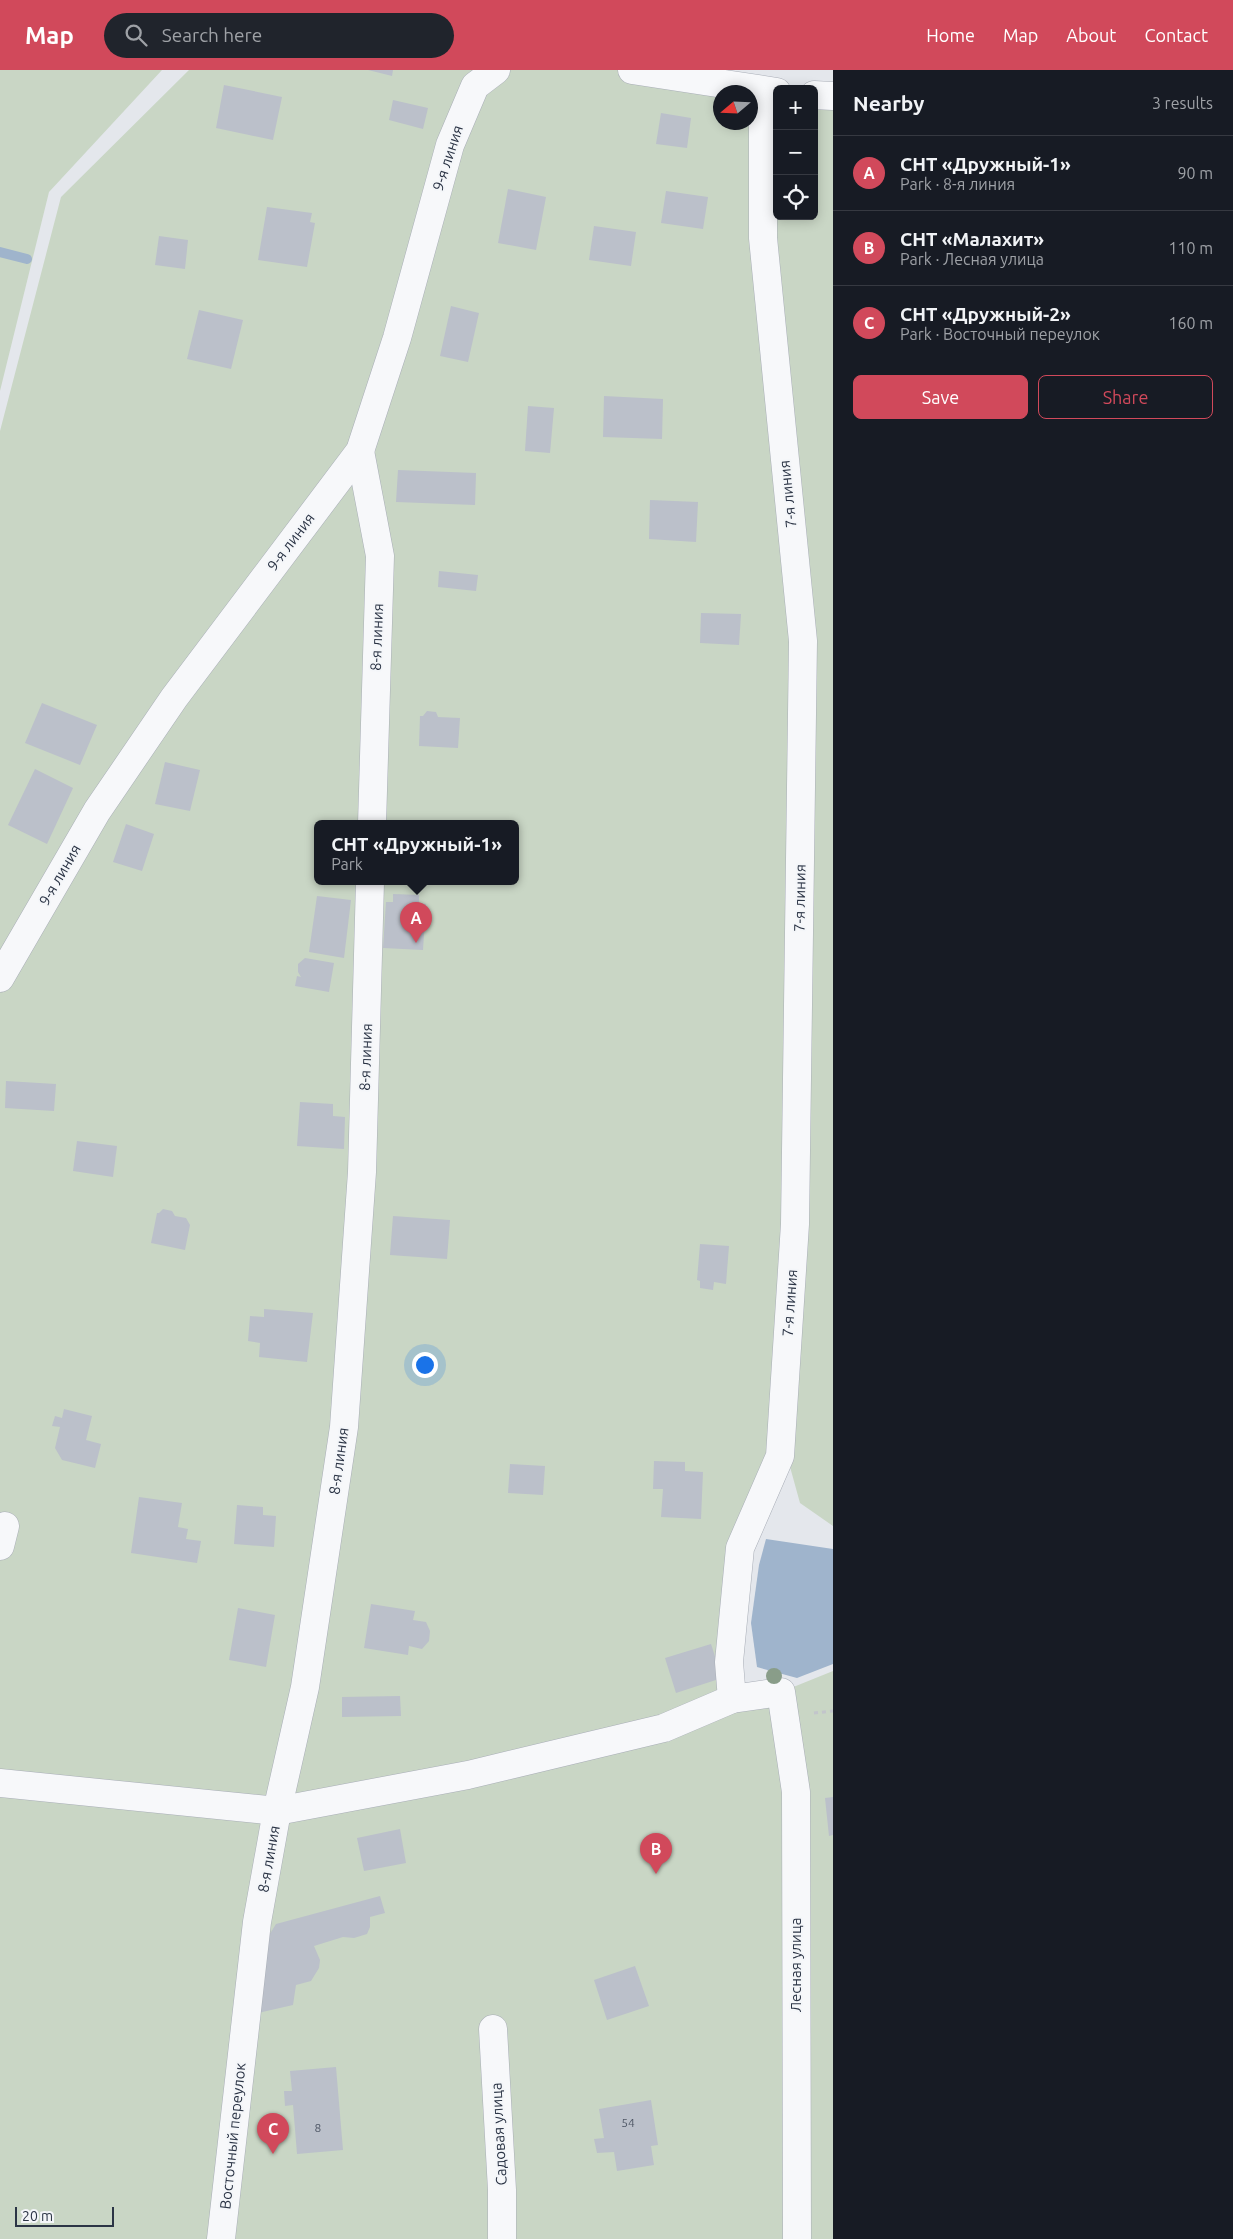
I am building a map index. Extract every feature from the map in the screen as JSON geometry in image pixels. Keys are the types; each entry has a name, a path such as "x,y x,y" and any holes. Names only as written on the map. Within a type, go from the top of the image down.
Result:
{"street":[{"name":"9-я линия","path":"0,978 102,803 174,698 360,451 397,338 450,145 475,86 496,70"},
{"path":"632,70 770,91"},
{"name":"7-я линия","path":"732,1699 729,1662 740,1548 780,1456 795,1224 803,641 763,238 770,91"},
{"path":"818,94 833,96"},
{"name":"8-я линия","path":"360,451 380,556 372,820"},
{"name":"8-я линия","path":"244,2033 257,1922 278,1811 305,1687 344,1427 362,1172 370,885"},
{"name":"Лесная улица","path":"732,1699 781,1692 796,1792 797,2239"},
{"path":"0,1783 278,1811 468,1775 664,1728 732,1699"},
{"name":"Садовая улица","path":"493,2030 502,2190 502,2239"},
{"name":"Восточный переулок","path":"221,2239 244,2033"}],"green space":[{"path":"0,70 162,70 49,192 0,391"},
{"path":"189,70 632,70 726,85 713,85 713,130 758,130 758,90 763,91 773,180 773,220 818,220 818,95 833,96 833,1526 800,1503 787,1456 740,1548 732,1698 781,1692 833,1671 833,2239 0,2239 0,431 61,197"}],"water":[{"path":"766,1539 833,1549 833,1664 797,1678 757,1667 751,1623 759,1565"}],"building":[{"path":"368,70 393,70 392,76"},
{"path":"224,85 282,97 273,140 216,128"},
{"path":"393,100 428,108 423,129 389,120"},
{"path":"661,113 691,118 687,148 656,144"},
{"path":"508,189 546,197 536,250 498,243"},
{"path":"666,191 708,197 703,229 661,223"},
{"path":"267,207 312,213 310,222 315,223 307,267 258,260"},
{"path":"594,226 636,232 631,266 589,260"},
{"path":"159,236 188,240 185,269 155,265"},
{"path":"451,306 479,313 468,362 440,356"},
{"path":"199,310 243,320 231,369 187,359"},
{"path":"604,396 663,399 662,439 603,437"},
{"path":"528,406 554,408 550,453 525,451"},
{"path":"398,470 476,473 475,505 396,502"},
{"path":"650,500 698,502 696,542 649,539"},
{"path":"439,571 478,575 476,591 438,587"},
{"path":"701,613 741,614 739,645 700,643"},
{"path":"42,703 97,725 80,765 25,743"},
{"path":"427,711 436,712 438,717 460,718 458,748 419,746 420,716 423,716"},
{"path":"165,762 200,770 190,811 155,804"},
{"path":"35,769 73,788 47,844 8,825"},
{"path":"126,824 154,834 142,871 113,862"},
{"path":"393,894 419,895 419,903 426,904 423,950 383,948 386,902 393,902"},
{"path":"317,896 351,900 344,958 309,952"},
{"path":"305,958 334,963 329,992 295,986 297,976 301,977 298,972 298,964"},
{"path":"6,1081 56,1084 54,1111 5,1108"},
{"path":"300,1102 333,1104 333,1116 345,1117 344,1149 297,1146"},
{"path":"77,1141 117,1146 113,1177 73,1171"},
{"path":"163,1209 172,1211 175,1216 186,1218 190,1225 185,1250 151,1243 157,1213"},
{"path":"393,1216 450,1220 447,1259 390,1255"},
{"path":"700,1244 729,1246 726,1284 714,1282 713,1290 700,1288 700,1281 697,1280"},
{"path":"264,1309 313,1313 307,1362 259,1357 260,1343 248,1341 250,1316 264,1317"},
{"path":"64,1409 92,1416 86,1440 101,1444 95,1468 62,1460 55,1448 60,1427 52,1426 55,1416 62,1418"},
{"path":"654,1461 685,1462 685,1471 703,1472 701,1519 661,1517 663,1489 653,1489"},
{"path":"510,1464 545,1466 543,1495 508,1493"},
{"path":"139,1497 182,1503 178,1527 188,1529 186,1539 201,1541 197,1563 131,1553"},
{"path":"237,1505 263,1507 263,1515 276,1516 274,1547 234,1544"},
{"path":"371,1604 415,1611 413,1620 426,1622 430,1631 429,1641 422,1649 409,1646 408,1655 364,1648"},
{"path":"238,1608 275,1615 266,1667 229,1660"},
{"path":"711,1644 722,1678 676,1693 665,1658"},
{"path":"400,1696 401,1716 342,1717 342,1697"},
{"path":"833,1797 833,1835 829,1836 825,1798"},
{"path":"400,1829 406,1863 364,1871 357,1838"},
{"path":"380,1896 385,1913 370,1917 370,1927 367,1934 354,1938 343,1937 314,1946 320,1960 319,1968 311,1981 296,1985 293,2005 258,2013 258,1953 276,1924"},
{"path":"635,1966 649,2006 607,2020 594,1980"},
{"path":"336,2067 343,2150 297,2154 293,2105 285,2106 284,2091 292,2091 290,2071"},
{"path":"651,2100 658,2145 651,2146 654,2165 617,2171 614,2152 597,2153 594,2139 604,2138 599,2109"}],"waterway":[{"path":"0,252 27,259"}],"place":[{"name":"СНТ «Дружный-1»","path":"416,943"},
{"name":"СНТ «Малахит»","path":"656,1874"},
{"name":"СНТ «Дружный-2»","path":"273,2154"}]}
